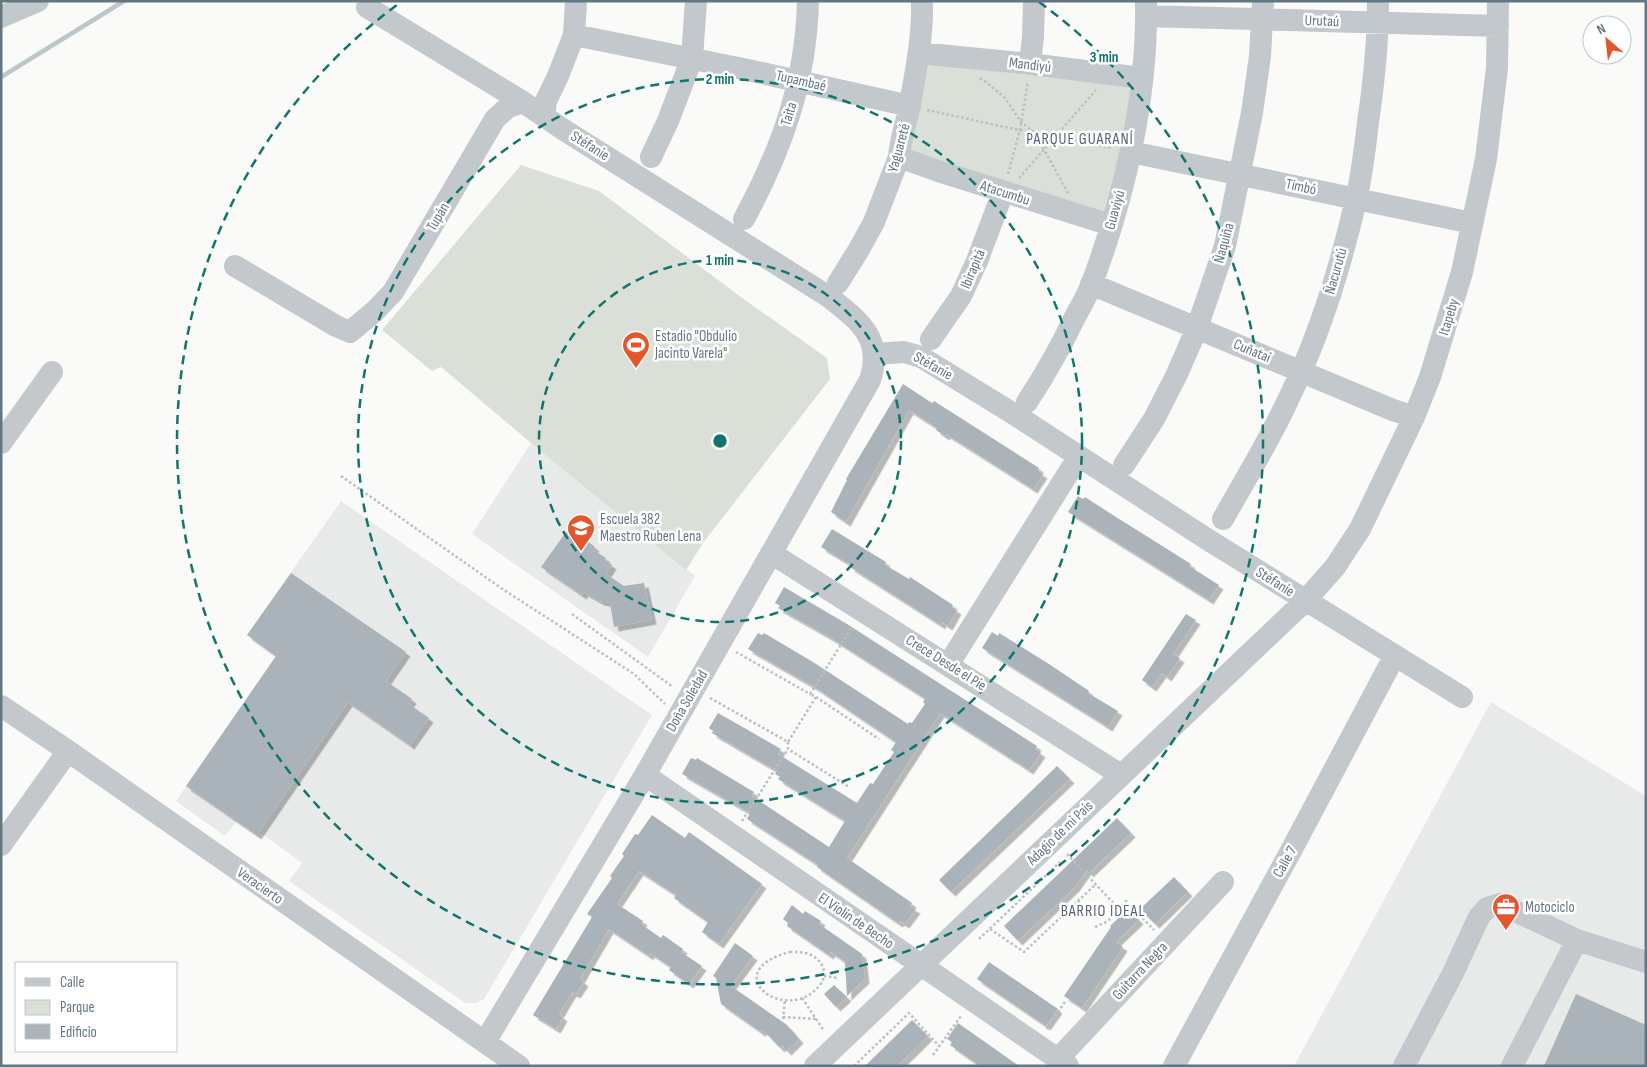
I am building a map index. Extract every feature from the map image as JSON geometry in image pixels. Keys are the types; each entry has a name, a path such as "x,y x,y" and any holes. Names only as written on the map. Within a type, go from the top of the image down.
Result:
{"street":[{"path":"1,17 38,1"},
{"path":"544,116 546,101 574,35 576,1"},
{"path":"651,157 668,121 692,58 696,1"},
{"name":"Taita","path":"744,219 772,166 799,81 806,38 808,1"},
{"name":"Yaguareté","path":"838,282 874,222 899,157 919,54 922,1"},
{"path":"1030,64 1034,1"},
{"name":"Itapeby","path":"1306,601 1335,568 1360,529 1414,417 1430,377 1452,310 1462,272 1492,122 1497,68 1498,1"},
{"name":"Stéfanie","path":"367,6 523,102 564,130 829,297 861,324 870,337 875,354 904,352 921,357 1017,416 1210,542 1394,657 1462,697"},
{"name":"Urutaú","path":"1146,9 1378,12 1498,26"},
{"name":"Guaviyú","path":"1027,402 1039,385 1065,338 1091,284 1111,225 1131,152 1142,78 1146,9"},
{"name":"Ñaquiña","path":"1124,465 1154,419 1177,374 1197,328 1225,246 1252,113 1260,56 1263,10"},
{"name":"Ñacurutú","path":"1223,519 1288,400 1316,336 1332,287 1356,199 1372,94 1378,12"},
{"name":"Tupambaé","path":"574,35 692,58 910,106"},
{"name":"Mandiyú","path":"919,54 1030,64 1142,78"},
{"name":"Tupán","path":"235,266 336,326 350,332 375,311 393,292 495,119 508,107 523,102"},
{"name":"Timbó","path":"1131,152 1472,223"},
{"name":"Atacumbu","path":"899,157 1003,192 1111,225"},
{"name":"Ibirapitá","path":"931,339 961,296 977,261 1003,192"},
{"name":"Cuñataí","path":"1091,284 1414,417"},
{"name":"Doña Soledad","path":"489,1053 672,726 870,380 875,354"},
{"path":"1,443 52,372"},
{"path":"948,665 1079,456"},
{"name":"Crece Desde el Pie","path":"771,553 1121,774"},
{"name":"Adagio de mi País","path":"815,1066 984,907 1121,774 1306,601"},
{"name":"Calle 7","path":"1174,1066 1394,657"},
{"name":"Veracierto","path":"1,706 68,751 489,1053 519,1066"},
{"path":"1,845 68,751"},
{"name":"El Violín de Becho","path":"645,775 1063,1062"},
{"name":"Guitarra Negra","path":"1063,1062 1222,882"},
{"path":"1404,1066 1452,975 1479,917 1487,908 1500,904 1577,940 1646,962"},
{"path":"1512,1066 1577,940"}],"path":[{"path":"963,58 972,74 986,82 1005,98 1022,122 1035,133 1070,196"},
{"path":"1003,192 1022,122 1030,64"},
{"path":"1003,192 1044,150 1097,89 1118,75"},
{"path":"910,106 1131,152"},
{"path":"342,476 501,588 634,674 665,703 672,726"},
{"path":"810,694 862,610"},
{"path":"572,614 691,693 788,742"},
{"path":"720,643 816,697 879,740"},
{"path":"732,836 788,749 788,742 816,697"},
{"path":"788,749 849,787"},
{"path":"1067,854 1119,909"},
{"path":"990,929 1024,952 1096,884"},
{"path":"1078,901 1085,909"},
{"path":"1095,927 1108,921 1126,901 1157,933"},
{"path":"790,952 808,954 819,960 824,976 822,983 802,998 785,1000 765,994 759,987 757,980 759,969 772,958 790,952"},
{"path":"824,976 838,978"},
{"path":"802,998 823,1030 838,1044"},
{"path":"785,1000 783,1018 816,1019"},
{"path":"1037,1044 1066,1000"},
{"path":"854,1066 909,1013 939,1046"},
{"path":"934,1055 961,1015"}],"shaded area":[{"name":"Escuela 382 Maestro Ruben Lena","path":"531,443 695,576 648,657 472,534"},
{"path":"341,501 652,715 484,999 476,1003 465,1003 289,881 302,863 261,833 258,837 236,822 225,836 176,801 276,656 247,635"},
{"name":"Motociclo","path":"1491,702 1646,796 1646,1066 1294,1066"}],"green space":[{"path":"926,63 1129,87 1132,93 1111,205 1102,213 910,151"},
{"name":"Estadio \"Obdulio Jacinto Varela\"","path":"521,165 599,191 745,300 827,358 830,379 703,543 686,570 441,367 432,371 382,330"}],"building":[{"path":"903,384 932,403 934,401 1039,468 1038,471 1043,474 1033,489 946,434 945,436 936,430 937,428 909,410 846,522 831,512 846,479"},
{"path":"1078,496 1083,499 1085,497 1191,564 1189,566 1219,585 1209,600 1068,512"},
{"path":"832,529 886,562 885,565 909,579 910,577 953,605 952,607 957,610 948,626 942,622 941,625 821,547"},
{"path":"566,532 578,541 582,537 595,547 593,550 606,558 605,560 612,565 606,574 624,586 644,583 652,620 614,627 610,603 600,601 584,592 582,595 541,567"},
{"path":"291,573 406,652 386,681 412,699 409,704 429,718 410,745 348,702 257,835 186,786 276,656 247,635"},
{"path":"784,587 847,624 1037,746 1035,749 1041,753 1029,770 940,713 847,858 912,903 910,906 916,909 905,924 900,921 898,923 817,867 818,865 747,819 750,813 682,774 691,758 696,760 697,758 754,792 752,796 829,847 845,821 778,779 780,777 775,774 777,771 712,733 713,731 709,728 718,713 781,749 778,754 857,803 870,783 873,784 894,752 891,750 896,742 816,688 748,649 758,633 762,635 764,633 813,662 908,724 909,722 912,723 925,704 923,702 925,699 920,695 831,638 778,608 780,606 775,603"},
{"path":"1186,614 1196,620 1173,654 1180,658 1167,677 1162,673 1152,687 1142,680"},
{"path":"992,632 998,636 999,633 1049,664 1089,691 1088,693 1118,711 1108,727 982,648"},
{"path":"1057,766 1070,779 951,892 939,880"},
{"path":"652,815 685,838 689,832 762,884 719,944 702,932 708,922 674,898 676,895 639,871 617,904 643,921 641,924 661,938 663,935 683,949 681,952 702,966 689,984 669,970 671,967 650,953 649,956 609,929 580,979 584,982 576,994 572,992 559,1014 563,1017 556,1029 533,1015 592,917 587,914 612,878 610,876 624,856 622,854 635,834 638,835"},
{"path":"1117,818 1131,833 1089,873 1087,870 1075,887 1018,941 1004,926"},
{"path":"1174,877 1188,892 1155,924 1140,909"},
{"path":"792,905 803,914 805,911 821,921 819,924 862,954 865,979 847,996 845,962 831,952 829,955 787,926 788,923 783,919"},
{"path":"1128,909 1139,920 1116,942 1123,947 1082,1008 1064,996 1110,926"},
{"path":"735,943 753,956 731,986 787,1025 799,1039 787,1051 782,1046 780,1048 763,1030 761,1032 721,1004 716,978 713,976"},
{"path":"989,962 1058,1009 1046,1026 977,979"},
{"path":"834,985 847,997 836,1007 824,994"},
{"path":"1576,994 1646,1025 1646,1066 1544,1066"},
{"path":"912,1020 928,1036 914,1050 897,1066 865,1066"},
{"path":"958,1023 1019,1066 980,1066 950,1045 952,1042 947,1039"}],"waterway":[{"path":"1,77 124,1"}],"place":[{"name":"Estadio \"Obdulio Jacinto Varela\"","path":"636,369"},
{"name":"Escuela 382 Maestro Ruben Lena","path":"581,552"},
{"name":"Motociclo","path":"1506,931"}],"district":[{"name":"PARQUE GUARANÍ","path":"1080,139"},
{"name":"BARRIO IDEAL","path":"1103,911"}]}
